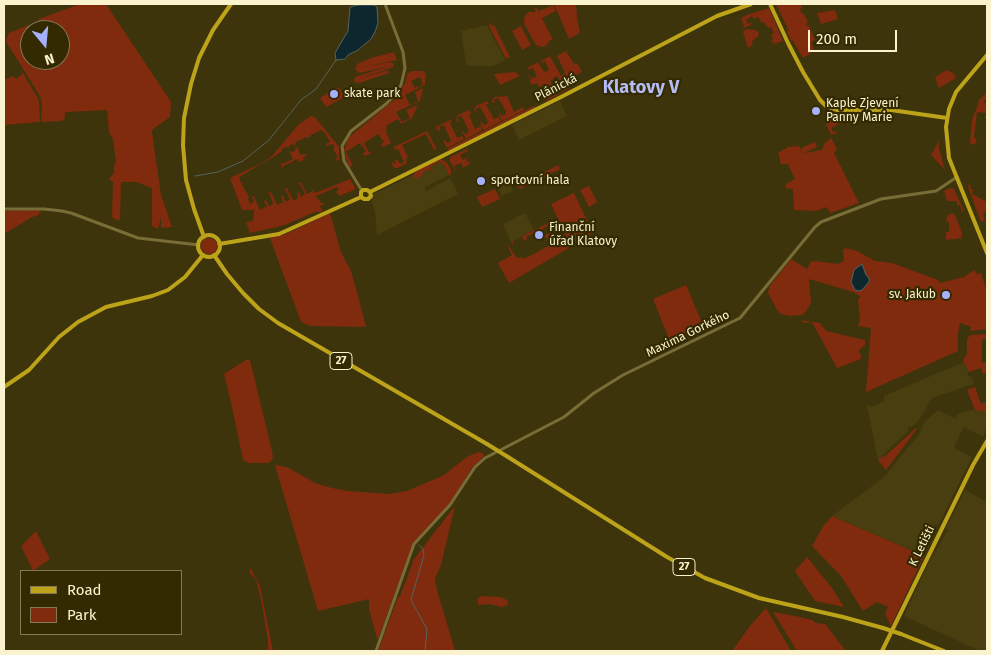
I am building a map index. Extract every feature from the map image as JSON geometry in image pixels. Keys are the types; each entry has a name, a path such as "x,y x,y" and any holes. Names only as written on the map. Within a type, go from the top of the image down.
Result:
{"main road":[{"path":"204,237 186,180 183,145 184,118 189,91 199,58 210,36 231,4"},
{"name":"Plánická","path":"219,244 282,233 361,197 364,200 368,199 370,192 561,97 717,16 751,4"},
{"path":"770,4 788,44 805,75 822,102 829,108 840,110 892,110 947,118"},
{"path":"987,55 958,88 949,109 946,137 948,150 957,177 987,253"},
{"path":"361,197 362,191 365,189 370,192"},
{"path":"204,237 214,237 219,244 219,250 214,255 208,257 200,251 200,240 204,237"},
{"path":"4,387 25,374 63,333 89,315 117,304 160,293 180,282 203,255"},
{"name":"27","path":"214,255 246,296 278,323 487,444 667,557 705,578 759,598 883,628 944,651"},
{"name":"K Letišti","path":"882,651 970,470 987,441"},
{"name":"K Letišti","path":"982,451 987,446"}],"street":[{"path":"362,191 344,162 342,146 351,131 394,96 401,85 404,74 404,52 385,4"},
{"name":"Maxima Gorkého","path":"376,651 414,544 450,505 475,467 488,456 564,417 594,393 623,375 736,321 746,313 821,222 881,199 936,191 957,177"},
{"path":"4,209 44,209 71,213 135,237 199,245"}],"shaded area":[{"path":"487,25 505,60 493,66 468,66 461,31"},
{"path":"560,101 567,116 519,140 512,125"},
{"path":"439,162 444,165 449,175 425,187 426,191 450,178 458,194 377,235 372,195"},
{"path":"508,180 513,191 502,196 496,185"},
{"path":"525,213 534,230 511,242 503,224"},
{"path":"964,362 969,372 967,373 969,377 971,376 974,384 932,398 919,420 913,426 908,427 909,430 878,460 867,406 871,407 884,401 884,396"},
{"path":"938,410 956,419 957,414 972,410 987,412 987,426 983,437 964,427 960,434 954,448 972,457 942,518 938,525 935,524 920,554 832,516 883,478 920,433 924,422"},
{"path":"965,490 987,502 987,651 980,651 904,616 929,562 948,530 946,528"}],"green space":[{"path":"80,4 106,4 171,102 170,117 153,129 152,132 161,195 172,227 161,228 161,217 158,229 152,226 152,188 136,182 121,182 120,219 118,221 112,217 113,182 109,179 114,173 116,161 113,139 109,133 107,110 65,112 65,118 62,121 41,122 41,98 24,70 70,70 70,20 39,20"},
{"path":"554,4 576,4 580,33 569,39"},
{"path":"776,4 801,4 802,8 800,9 808,22 806,25 809,26 815,40 811,42 814,51 803,58 786,30 789,31"},
{"path":"553,5 556,11 542,18 553,40 550,40 544,47 538,46 535,44 524,23 524,18 528,12 536,12 534,8 536,7 539,12"},
{"path":"769,8 783,41 774,44 771,40 773,39 771,35 774,33 771,27 768,28 758,17 754,19 752,16 746,20 748,24 751,22 752,24 744,28 742,28 744,27 742,20 740,20 744,16"},
{"path":"835,10 838,19 821,24 817,13"},
{"path":"490,22 492,26 494,25 510,57 506,59 489,26"},
{"path":"521,26 531,45 522,50 512,31"},
{"path":"20,29 20,64 7,43 6,40 9,33"},
{"path":"746,29 755,30 759,36 752,41 753,44 748,48 743,32"},
{"path":"566,51 574,64 577,63 582,72 566,80 570,88 559,94 554,84 557,87 561,85 558,77 553,78 554,83 552,79 550,80 558,95 546,101 541,91 549,92 545,84 540,88 537,83 532,85 526,72 531,80 531,75 533,78 537,77 533,68 528,70 527,68 538,62 544,72 549,70 545,61 542,63 541,61 550,56 561,76 565,73 557,56"},
{"path":"394,52 397,60 358,68 390,62 394,64 393,67 357,80 388,70 389,73 359,83 354,82 355,77 389,66 360,73 355,70 357,64"},
{"path":"947,70 954,74 956,78 939,88 935,77"},
{"path":"411,71 423,71 426,74 425,85 420,87 423,84 420,77 411,81 415,88 418,86 419,88 405,95 410,105 418,101 415,92 423,88 420,101 396,112 402,122 410,118 406,110 418,105 412,118 401,124 398,119 387,125 386,132 391,143 383,147 381,144 384,142 378,134 364,143 369,152 372,153 364,156 363,153 366,152 360,143 346,152 353,166 351,167 348,164 344,150 349,137 394,100 405,83 407,74"},
{"path":"515,72 520,76 500,85 494,74"},
{"path":"23,73 39,100 40,122 4,125 4,80 13,76 16,79"},
{"name":"skate park","path":"336,87 340,89 345,97 326,107 320,98"},
{"path":"985,94 987,98 984,101 987,107 987,119 985,118 986,113 977,112 974,136 977,142 973,145 970,143 972,120 978,101"},
{"path":"507,96 514,112 523,107 524,110 502,121 499,114 502,116 506,114 506,111 498,98 494,100 495,103 492,100 495,97"},
{"path":"487,101 489,103 486,105 494,119 499,117 501,121 484,130 480,123 482,122 484,125 488,123 487,120 480,107 475,109 477,112 475,113 474,109 476,106"},
{"path":"534,106 535,108 448,151 447,149"},
{"path":"469,110 471,113 469,115 475,129 481,126 482,130 466,139 462,132 465,134 469,132 463,118 461,116 457,118 459,121 457,122 456,119 458,115"},
{"path":"311,116 315,117 339,147 339,160 334,160 338,157 333,149 335,147 332,144 326,146 330,142 321,130 309,138 306,137 296,142 295,146 292,144 289,148 282,149 275,156 239,177 249,197 250,204 254,202 252,196 254,196 260,210 267,206 264,201 266,200 269,206 272,205 269,193 266,193 271,192 277,205 283,202 281,196 283,196 286,202 290,199 285,189 283,189 287,188 293,200 296,200 298,191 301,197 305,194 300,184 297,184 301,182 307,194 313,191 312,188 315,193 350,179 356,189 340,196 336,192 339,189 337,187 316,196 324,204 320,206 323,212 315,212 285,225 250,233 246,222 253,221 254,210 242,210 230,178 262,163 272,156 299,124"},
{"path":"843,116 852,116 853,122 847,122 848,127 845,121 831,128 833,132 836,131 837,133 831,135 826,124 828,121"},
{"path":"450,120 452,121 450,123 457,138 462,136 464,139 447,148 443,141 445,140 447,143 451,141 445,127 443,125 439,127 440,130 438,132 436,127"},
{"path":"427,131 437,149 434,150 426,134 402,145 408,157 406,159 407,163 394,168 392,162 396,164 395,160 398,160 400,164 404,162 398,149 395,150 394,147"},
{"path":"831,138 837,149 834,153 859,203 830,213 827,207 816,211 794,210 793,189 786,188 786,184 795,179 788,164 781,164 778,153 788,147 799,146 803,154 801,148 815,142 817,147 804,153 822,150 824,144"},
{"path":"939,141 939,148 945,170 931,155"},
{"path":"298,147 300,155 305,154 307,156 303,157 304,160 299,162 297,159 291,162 292,165 290,163 283,166 283,169 280,163 282,164 293,159 289,151 295,151 295,148"},
{"path":"467,149 468,151 460,155 463,160 468,157 466,160 470,164 461,169 463,167 461,163 454,166 456,172 450,162 450,157"},
{"path":"441,159 447,163 451,170 451,175 449,175 444,165 439,162 430,167 437,181 430,169 416,179 413,177 415,172"},
{"path":"558,165 560,169 520,189 518,186"},
{"path":"969,184 973,190 972,194 987,202 987,211 983,213 985,220 981,222 968,187"},
{"path":"589,186 597,202 589,207 580,190"},
{"path":"950,188 954,189 964,211 962,212 960,205 957,205 957,201 947,201 944,191"},
{"path":"495,189 500,199 482,207 477,197"},
{"path":"574,193 593,233 570,244 551,204"},
{"path":"40,210 39,215 32,217 4,234 4,211"},
{"path":"330,213 341,252 351,271 366,327 310,326 301,322 270,238 286,234"},
{"path":"952,213 955,215 962,233 961,237 964,238 946,240 946,232 949,232 949,222 946,221 947,216"},
{"path":"556,219 569,248 509,283 498,263 512,255 506,242 516,257 523,257 524,259 563,238 560,232 548,238 549,240 547,241 543,236 551,232 548,226 526,237 527,239 524,241 522,237 513,241 514,246 511,242"},
{"path":"206,238 212,238 217,243 215,252 206,254 201,249 201,243"},
{"path":"845,248 857,251 875,261 892,263 938,280 940,283 964,277 974,270 977,274 981,273 987,292 987,329 970,331 971,327 960,323 958,351 866,392 871,328 858,326 860,320 858,299 860,296 853,292 809,279 811,303 802,315 790,316 781,314 777,310 768,293 769,287 791,259 807,269 811,262 816,261 838,264 844,261 843,250"},
{"path":"686,285 705,330 671,344 653,299"},
{"path":"800,320 820,323 826,331 865,340 865,345 859,350 861,359 837,368 813,324"},
{"path":"987,334 987,339 982,339 982,363 987,362 987,372 983,374 981,368 969,372 963,360 967,354 967,339 970,335"},
{"path":"246,360 250,360 272,451 273,458 269,463 249,463 243,460 224,374"},
{"path":"975,387 981,404 987,402 987,412 975,410 967,390"},
{"path":"916,428 886,470 878,460 884,457"},
{"path":"478,452 483,453 484,456 472,468 449,505 413,544 378,639 369,609 369,599 318,611 275,465 287,467 315,483 332,488 389,494 407,491 444,475 467,457"},
{"path":"455,506 441,565 435,579 455,651 378,651 414,559"},
{"path":"832,516 924,556 891,626 885,614 888,607 877,602 863,611 841,576 812,546 824,525"},
{"path":"36,531 50,559 33,570 21,546"},
{"path":"807,557 832,588 844,607 815,601 795,571"},
{"path":"250,567 260,586 273,651 268,651 261,599 256,580 250,573"},
{"path":"481,596 500,597 507,600 508,605 501,607 490,604 478,605 478,598"},
{"path":"766,608 791,651 732,651 750,626"},
{"path":"773,612 825,624 846,651 797,651"}],"water":[{"path":"374,5 377,7 378,23 375,32 371,39 358,50 348,55 345,59 336,60 335,53 348,31 350,7"},
{"path":"862,264 869,282 859,291 855,290 851,282 854,270"}],"waterway":[{"path":"195,176 218,172 243,161 269,140 301,100 316,89 336,60"},
{"path":"419,545 423,549 424,555 411,600 427,629 425,651"}],"place":[{"name":"skate park","path":"334,94"},
{"name":"Kaple Zjevení Panny Marie","path":"816,111"},
{"name":"sportovní hala","path":"481,181"},
{"name":"Finanční úřad Klatovy","path":"539,235"},
{"name":"sv. Jakub","path":"946,295"}],"district":[{"name":"Klatovy V","path":"641,88"}]}
